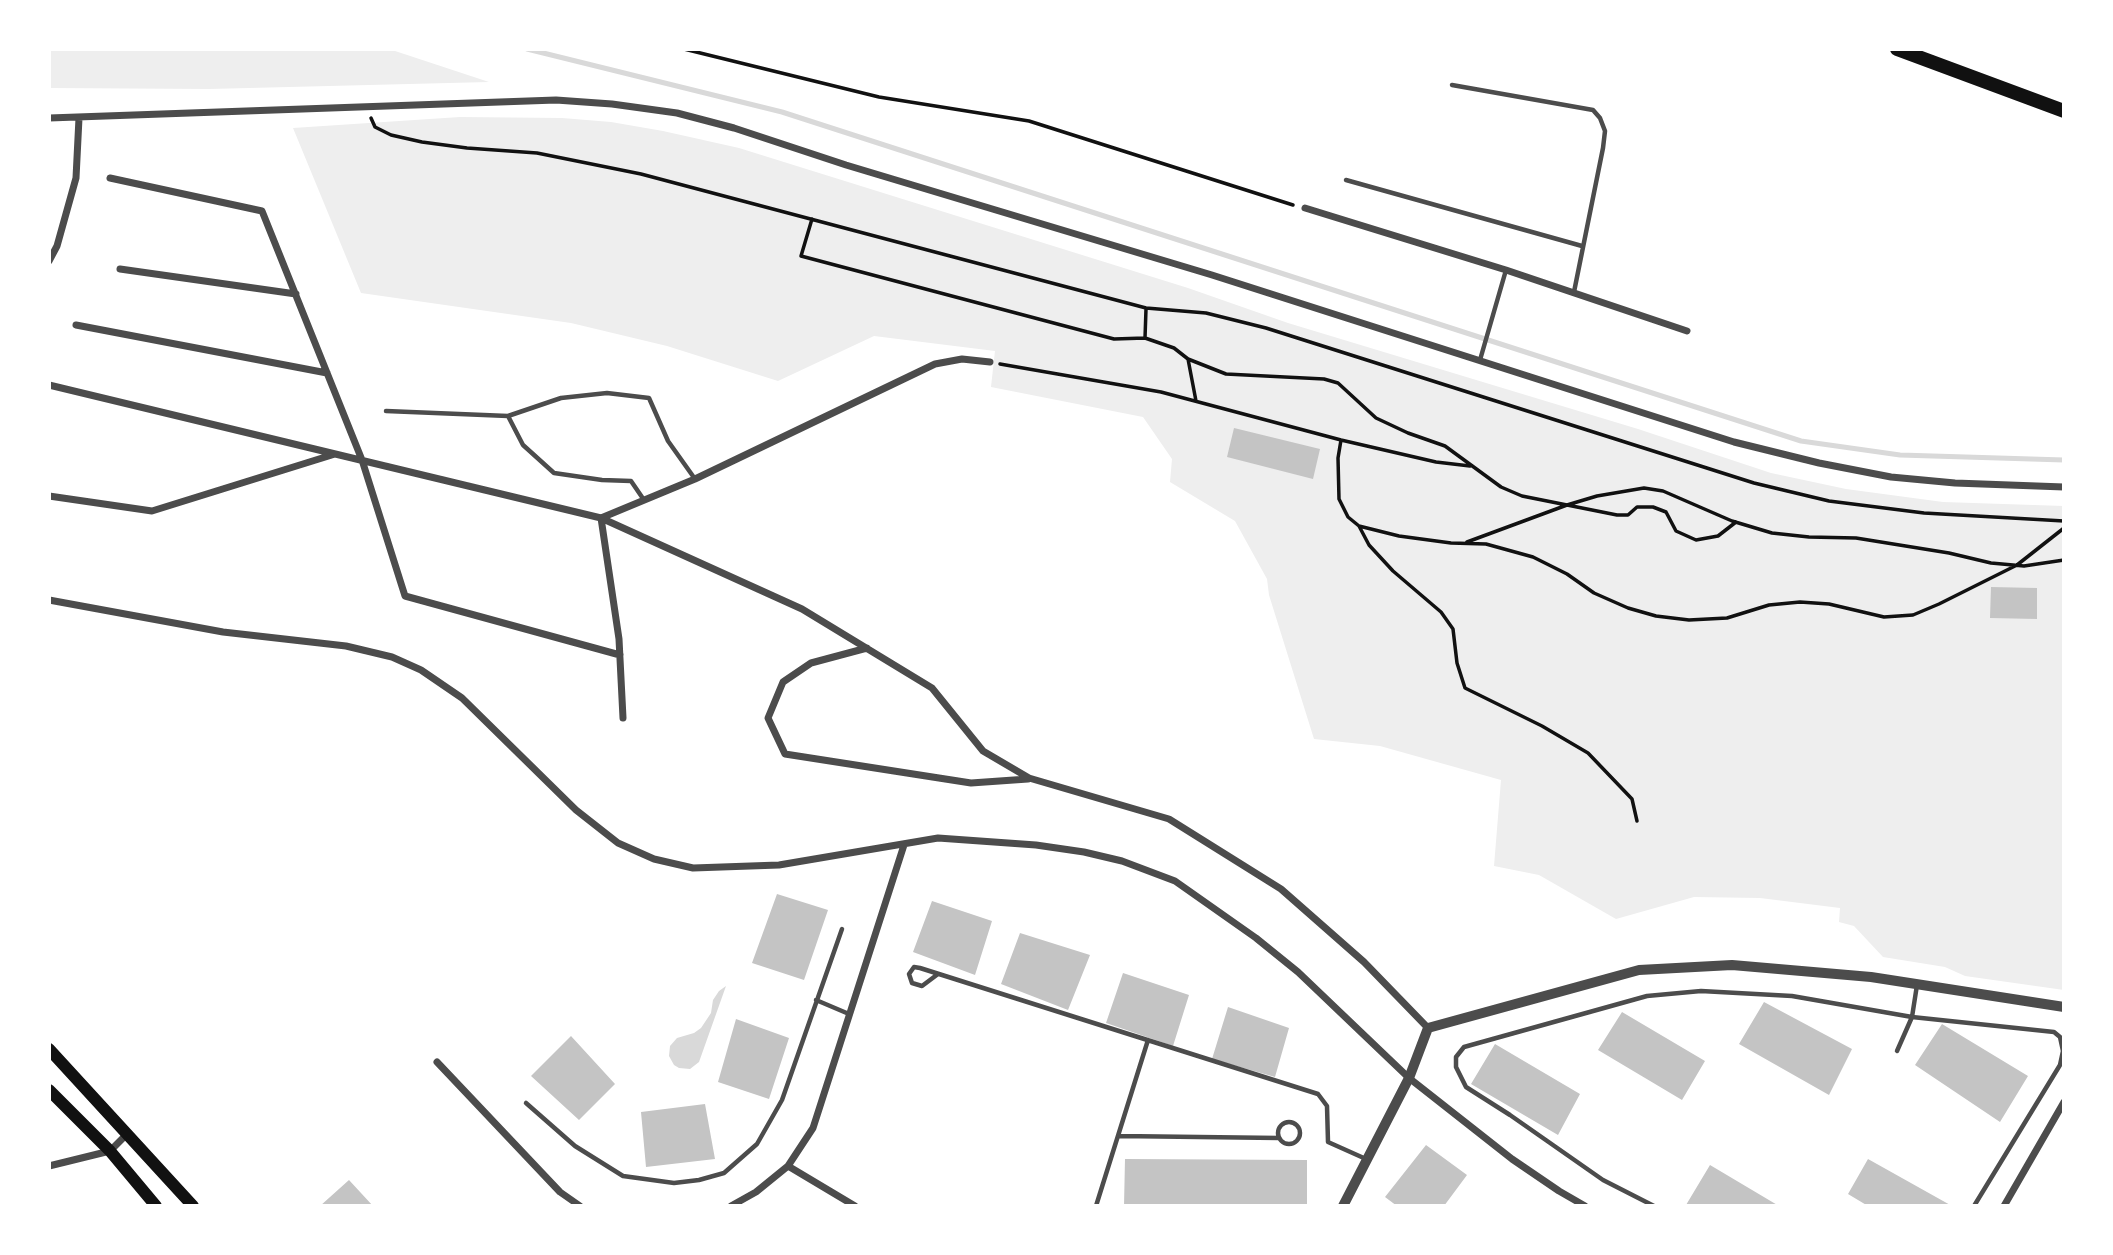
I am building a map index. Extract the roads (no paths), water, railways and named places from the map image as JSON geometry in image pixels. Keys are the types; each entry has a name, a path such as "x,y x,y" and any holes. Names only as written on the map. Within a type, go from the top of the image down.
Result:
{"main road":[{"path":"1897,49 2064,111"},
{"path":"49,1049 192,1206"},
{"path":"49,1090 110,1151 156,1206"}],"street":[{"path":"49,118 556,100 677,113 734,128 846,166 1199,271 1734,442 1819,464 1891,477 1955,483 2064,487"},
{"path":"49,261 57,246 76,178 79,118"},
{"path":"110,178 262,211 362,460 405,596 620,655"},
{"path":"1306,208 1506,270 1687,331"},
{"path":"120,269 296,294"},
{"path":"76,325 327,373"},
{"path":"601,519 695,479 935,364 962,359 990,362"},
{"path":"49,385 601,519 802,609 932,688 984,751 1029,778 1169,819 1281,889 1364,962 1428,1028"},
{"path":"49,496 152,511 335,454"},
{"path":"601,519 620,655 624,718"},
{"path":"49,600 223,632 345,646 392,657 421,670 462,698 576,810 618,843 654,859 694,868 779,865 938,838 1048,847 1122,860 1175,881 1227,916 1298,972 1409,1078 1512,1158 1559,1191 1586,1206"},
{"path":"867,648 811,663 783,682 768,718 785,754 971,783 1029,778"},
{"path":"731,1206 756,1192 788,1166 813,1128 904,845"},
{"path":"1428,1028 1639,970 1732,965 1871,977 2064,1007"},
{"path":"1343,1206 1409,1078 1428,1028"},
{"path":"437,1062 560,1192 580,1206"},
{"path":"2004,1206 2064,1102"},
{"path":"49,1166 110,1151 127,1134"},
{"path":"788,1166 855,1206"}],"lane":[{"path":"1452,85 1592,110 1600,118 1605,131 1574,293"},
{"path":"1346,180 1582,246"},
{"path":"1480,361 1506,270"},
{"path":"386,411 508,416 561,398 607,393 649,398 668,441 695,479"},
{"path":"508,416 523,445 554,473 631,481 644,500"},
{"path":"526,1103 575,1146 623,1176 674,1183 724,1173 757,1144 782,1100 842,929"},
{"path":"938,974 922,986 912,983 909,974 914,967 938,974 1318,1094 1327,1106 1328,1142 1367,1159"},
{"path":"1897,1051 1912,1017 1917,985"},
{"path":"1654,1206 1603,1180 1466,1087 1456,1067 1456,1057 1464,1046 1647,996 1701,991 1792,996 1912,1017 2054,1032 2060,1037 2063,1051 2060,1065 1975,1206"},
{"path":"816,1000 849,1014"},
{"path":"1097,1206 1148,1040"},
{"path":"1118,1136 1279,1138 1284,1144 1291,1145 1298,1140 1300,1129 1294,1123 1283,1123 1279,1129 1279,1138"}],"waterway":[{"path":"527,49 782,112 1801,441 1900,455 2064,460"}]}
